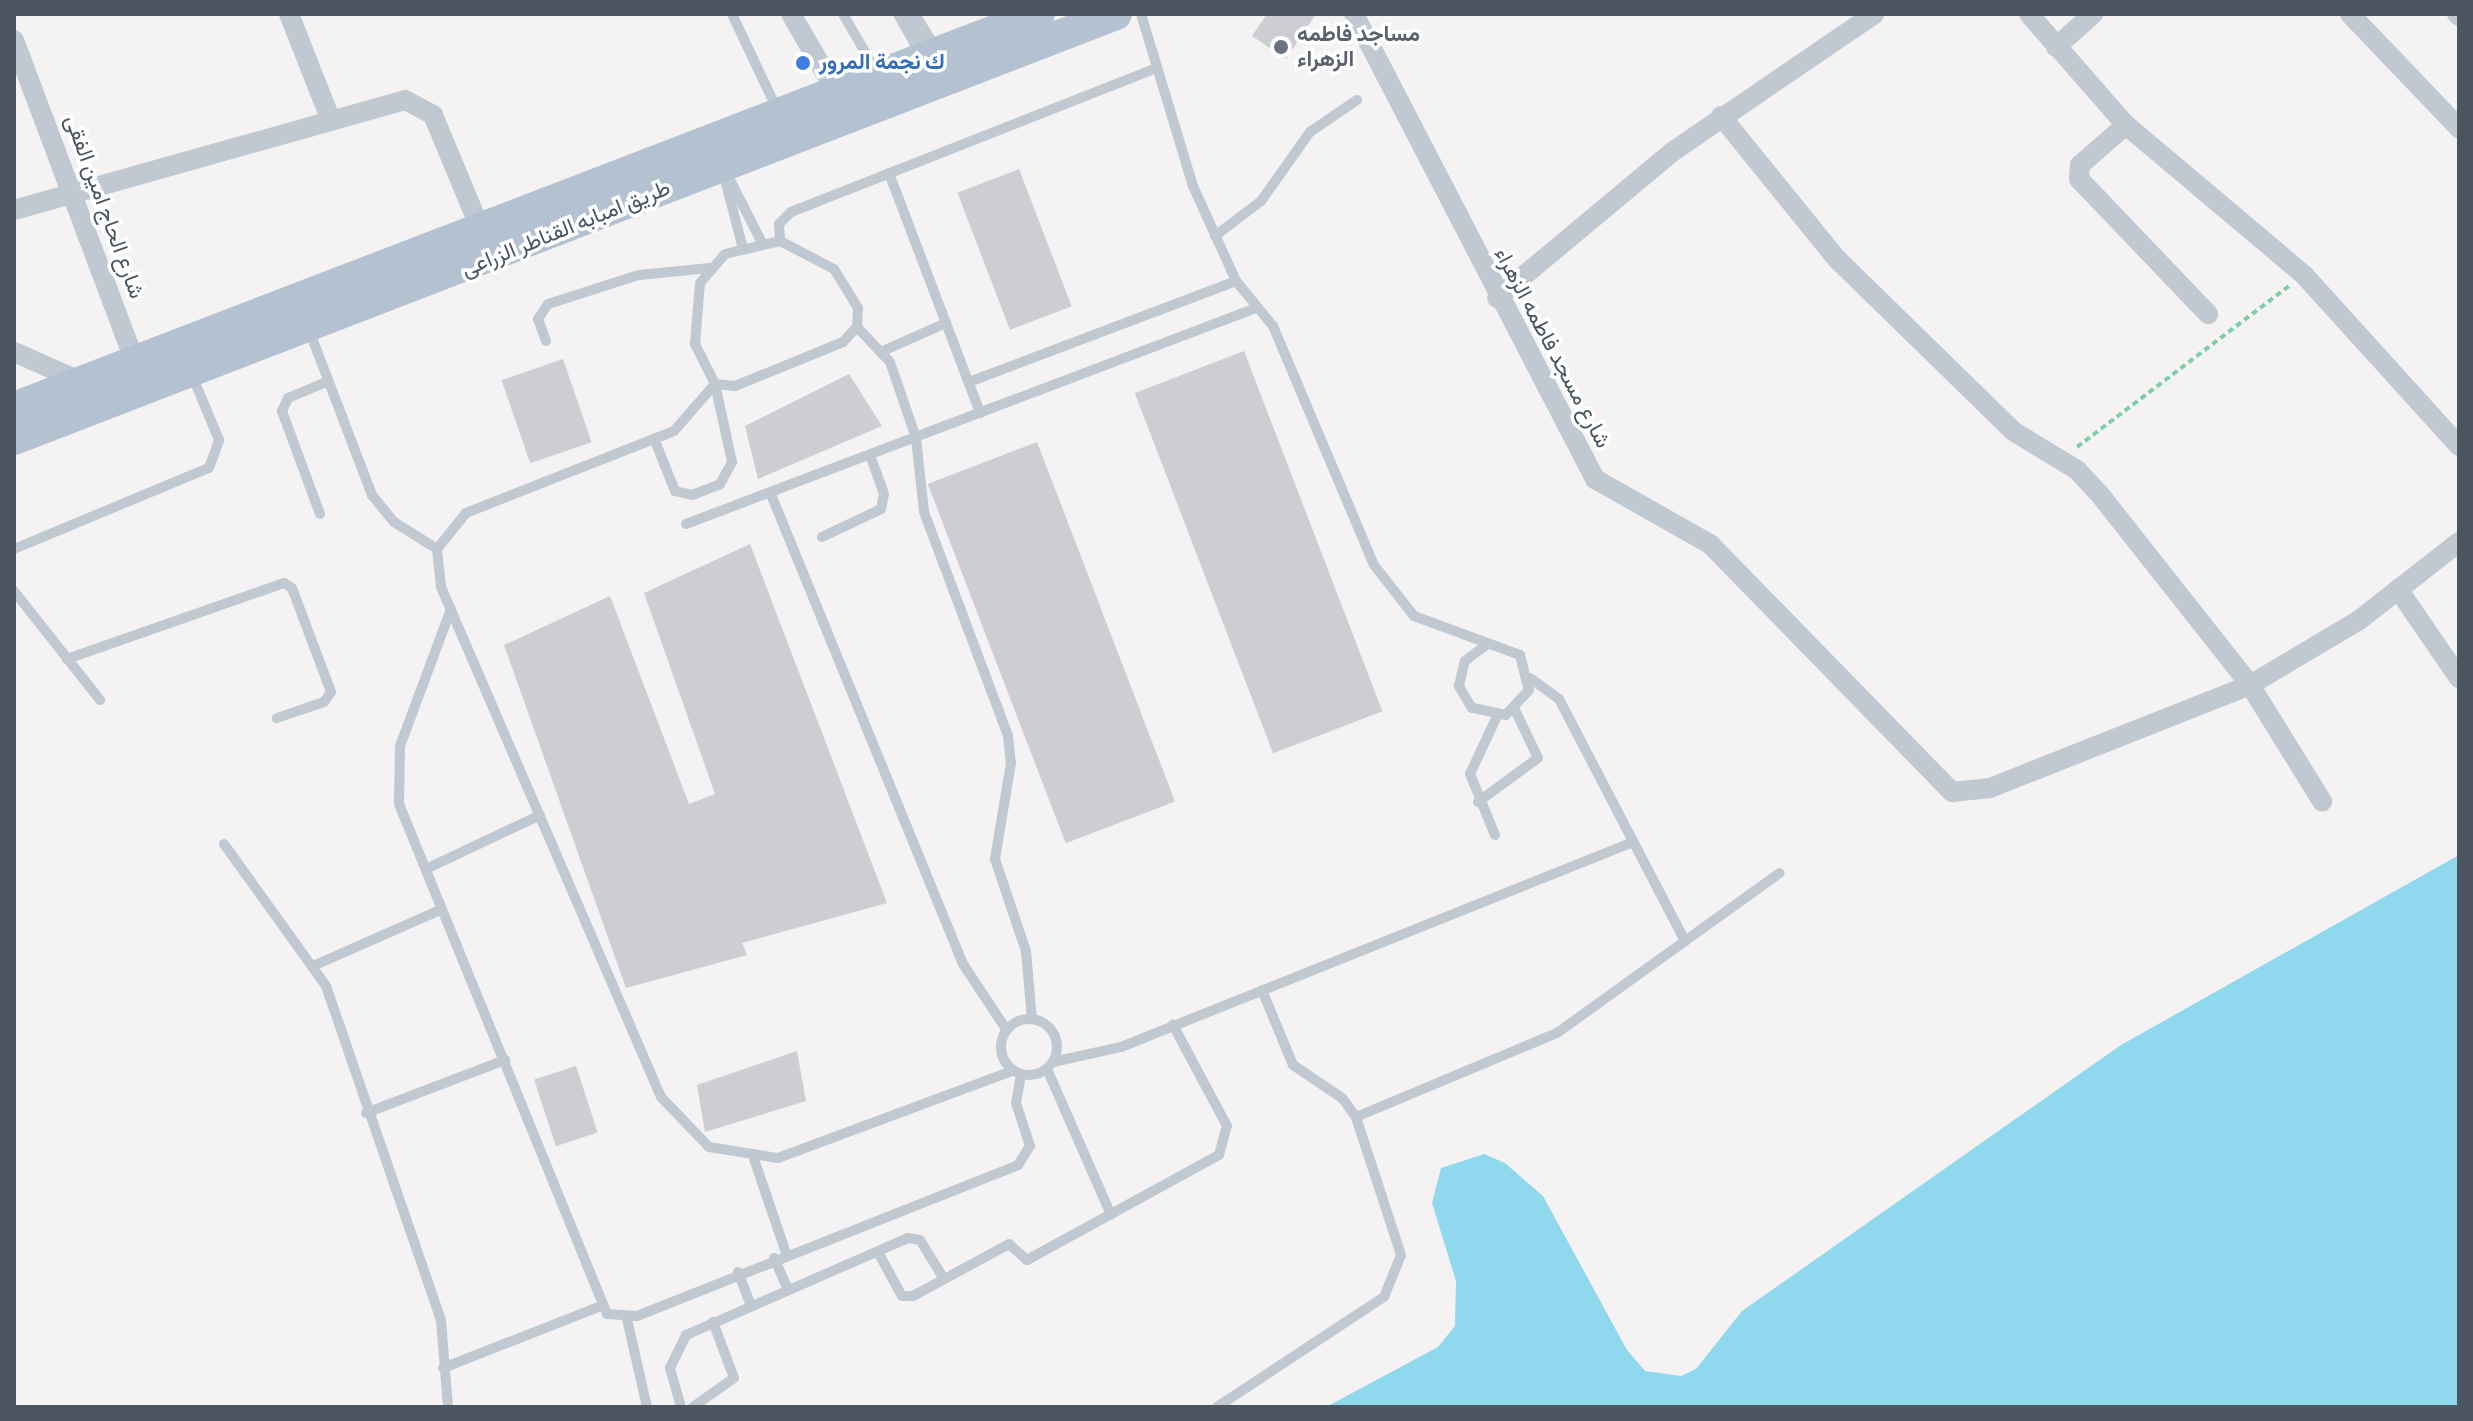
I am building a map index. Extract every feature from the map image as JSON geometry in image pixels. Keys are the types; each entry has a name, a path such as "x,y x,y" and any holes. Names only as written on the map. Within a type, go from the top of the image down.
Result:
{"main road":[{"name":"طريق امبابه القناطر الزراعى","path":"14,408 84,383 192,375 309,330 716,153 780,114 930,58 1000,21 1039,14"},
{"name":"طريق امبابه القناطر الزراعى","path":"14,439 480,228 716,153 1116,14"}],"street":[{"path":"289,14 330,118"},
{"path":"791,14 837,93"},
{"path":"909,14 930,58"},
{"name":"شارع مسجد فاطمه الزهراء","path":"1354,14 1497,298 1595,479 1710,544 1933,777 1963,794 2250,685"},
{"path":"1497,298 1721,116 1874,14"},
{"path":"2029,14 2126,125 2304,275 2459,446"},
{"path":"2056,47 2093,14"},
{"path":"2350,14 2459,128"},
{"name":"شارع الحاج امين الفقى","path":"14,40 141,379"},
{"path":"14,210 75,196 330,118 405,100 425,106 480,228"},
{"path":"1721,116 1837,259 2013,431 2059,461 2101,496 2250,685 2322,801"},
{"path":"2126,125 2080,165 2079,179 2208,314"},
{"path":"14,352 84,383"},
{"path":"2250,685 2398,589 2459,542"},
{"path":"2398,589 2459,678"}],"lane":[{"path":"732,14 780,114"},
{"path":"843,14 879,77"},
{"path":"898,14 930,58"},
{"path":"1141,14 1156,68 1215,236 1236,281 1273,326 1384,584 1414,616 1520,655 1530,678 1559,699 1685,941"},
{"path":"780,241 779,224 791,212 1156,68"},
{"path":"1215,236 1261,201 1310,132 1357,100"},
{"path":"716,153 761,241"},
{"path":"716,153 742,245"},
{"path":"889,173 980,413"},
{"path":"655,441 675,491 692,495 720,484 732,462 715,384 701,365 693,322 694,300 710,268 742,245 780,241 834,269 858,308 857,327 843,342 735,386 715,384"},
{"path":"546,341 538,319 548,304 648,273 710,268"},
{"path":"969,382 1236,281"},
{"path":"686,524 1256,308"},
{"path":"885,350 946,323"},
{"path":"857,327 885,350 916,438 924,512 1011,750 995,859 1026,951 1032,1019 1054,1035 1050,1066 1111,1215"},
{"path":"309,330 372,495 394,522 437,549 451,609 673,1117 709,1147 754,1159 778,1158 1016,1073 1050,1066 1173,1025 1633,842"},
{"path":"14,549 209,468 219,440 192,375"},
{"path":"320,514 282,411 288,398 329,381"},
{"path":"437,549 466,513 655,441 690,418 715,384"},
{"path":"822,537 881,509 884,494 870,455"},
{"path":"443,1368 599,1307 627,1319 786,1253 1018,1165 1030,1146 1016,1103 1016,1073 1001,1056 1006,1029 963,964 770,492"},
{"path":"67,659 284,583 292,588 331,692 324,702 277,718"},
{"path":"14,591 100,700"},
{"path":"451,609 397,765 399,804 505,1060 599,1307"},
{"path":"1486,645 1465,661 1459,686 1472,708 1497,716 1515,710 1530,678"},
{"path":"1478,802 1538,758 1515,710"},
{"path":"1495,835 1478,802 1472,759 1497,716"},
{"path":"426,869 540,815"},
{"path":"224,844 313,966 441,1320 448,1407"},
{"path":"1356,1117 1557,1033 1780,873"},
{"path":"313,966 442,909"},
{"path":"1217,1407 1297,1360 1393,1284 1401,1240 1356,1117 1342,1098 1293,1065 1262,990"},
{"path":"1006,1029 1032,1019"},
{"path":"878,1252 902,1296 944,1279 1009,1244 1027,1260 1219,1155 1228,1142 1173,1025"},
{"path":"366,1113 505,1060"},
{"path":"754,1159 786,1253"},
{"path":"681,1407 672,1356 686,1335 878,1252 918,1238 944,1279"},
{"path":"774,1258 788,1290"},
{"path":"738,1272 751,1306"},
{"path":"627,1319 647,1407"},
{"path":"693,1407 734,1378 713,1322"}],"path":[{"path":"2059,461 2304,275"}],"water":[{"path":"2459,855 2459,1407 1326,1407 1438,1347 1455,1326 1456,1281 1432,1203 1441,1168 1484,1154 1505,1163 1543,1196 1627,1350 1645,1371 1681,1376 1696,1369 1742,1311 2121,1045"}],"building":[{"name":"مساجد فاطمه الزهراء","path":"1267,14 1316,14 1286,59 1252,36"},
{"path":"1019,169 1072,306 1010,330 957,193"},
{"path":"1244,351 1382,711 1273,753 1135,393"},
{"path":"563,359 592,442 530,463 502,380"},
{"path":"849,374 882,426 758,479 745,426"},
{"path":"1037,442 1175,801 1066,843 928,484"},
{"path":"750,544 887,903 742,943 747,955 626,988 504,645 610,596 689,804 715,794 644,593"},
{"path":"797,1051 806,1101 705,1132 697,1085"},
{"path":"576,1066 598,1133 556,1146 534,1080"}],"place":[{"name":"مساجد فاطمه الزهراء","path":"1281,47"},
{"name":"ك نجمة المرور","path":"803,63"}]}
